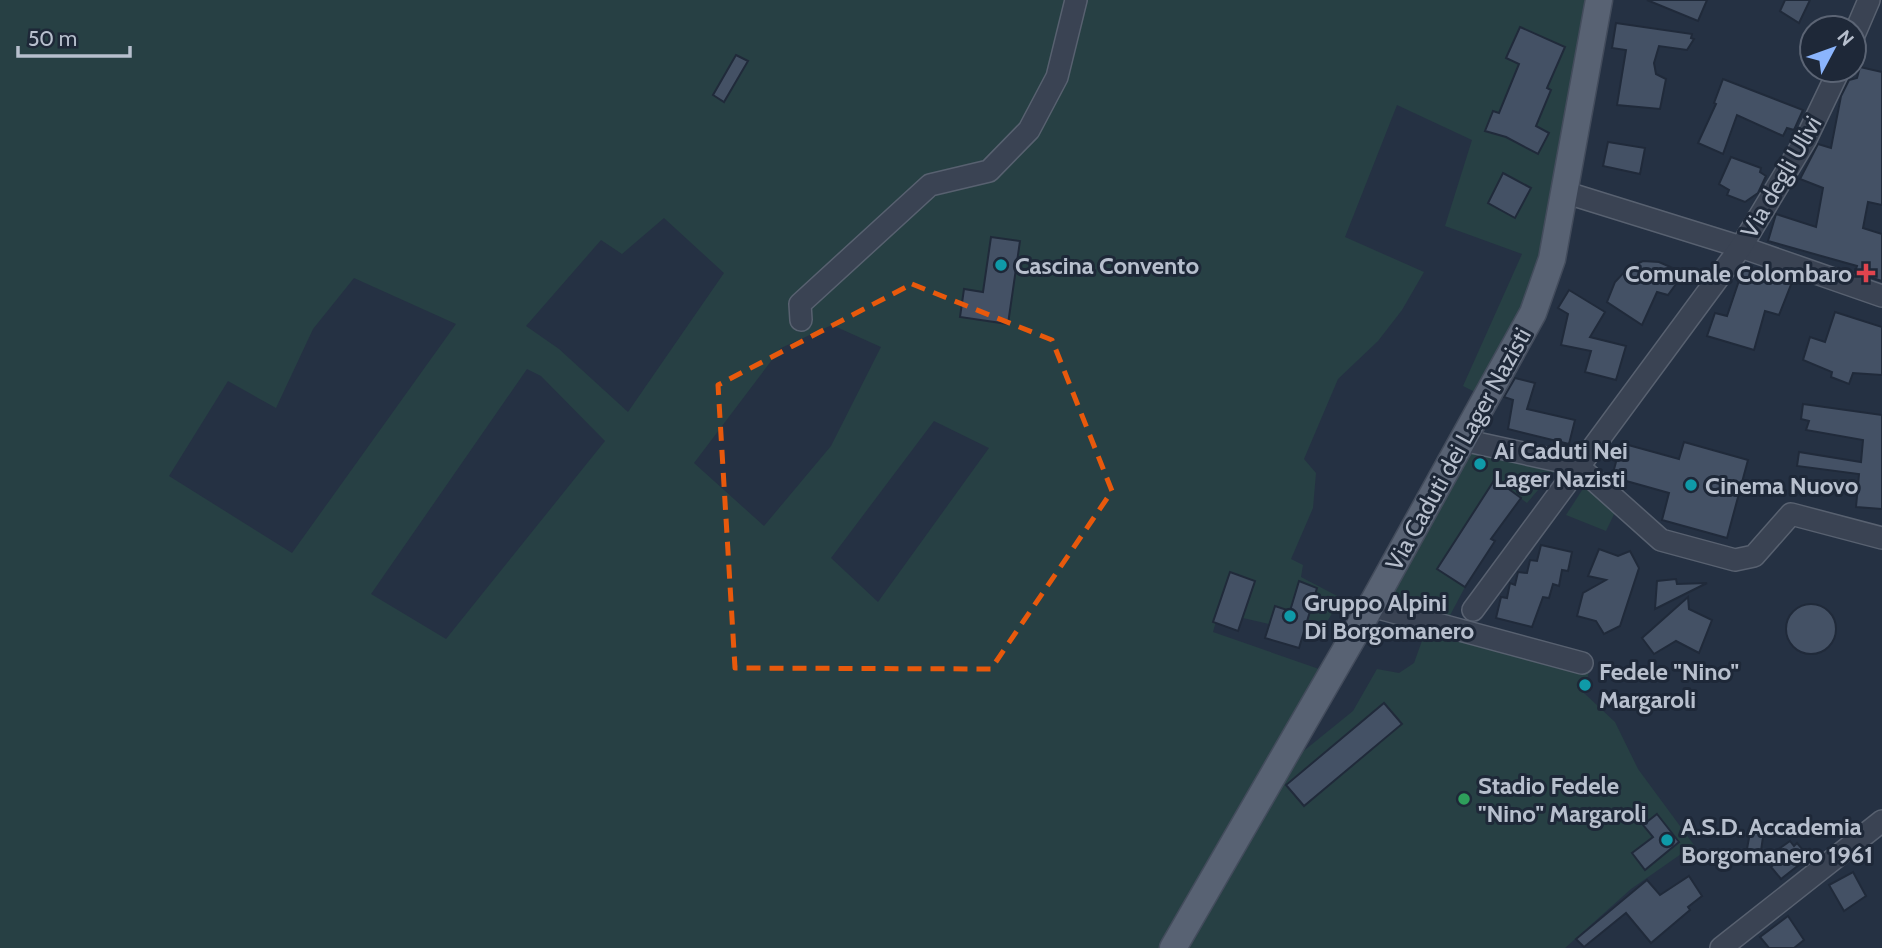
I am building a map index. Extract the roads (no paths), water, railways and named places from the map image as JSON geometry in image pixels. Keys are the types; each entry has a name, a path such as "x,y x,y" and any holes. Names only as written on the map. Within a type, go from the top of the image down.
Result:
{"main road":[{"name":"Via Caduti dei Lager Nazisti","path":"1173,948 1371,606 1533,313 1552,260 1599,0"}],"street":[{"path":"801,320 800,304 930,185 989,171 1029,130 1057,77 1076,0"},
{"name":"Via degli Ulivi","path":"1473,610 1577,465 1741,247 1806,139 1832,84"},
{"path":"1564,192 1741,247 1882,296"},
{"path":"1463,440 1577,465 1661,540 1735,560 1754,556 1791,514 1882,538"},
{"path":"1371,606 1583,663"},
{"path":"1721,948 1882,821"}],"place":[{"name":"Cascina Convento","path":"1001,265"},
{"name":"Comunale Colombaro","path":"1866,273"},
{"name":"Ai Caduti Nei Lager Nazisti","path":"1480,464"},
{"name":"Cinema Nuovo","path":"1691,485"},
{"name":"Gruppo Alpini Di Borgomanero","path":"1290,616"},
{"name":"Fedele \"Nino\" Margaroli","path":"1585,685"},
{"name":"Stadio Fedele \"Nino\" Margaroli","path":"1464,799"},
{"name":"A.S.D. Accademia Borgomanero 1961","path":"1667,840"}]}
